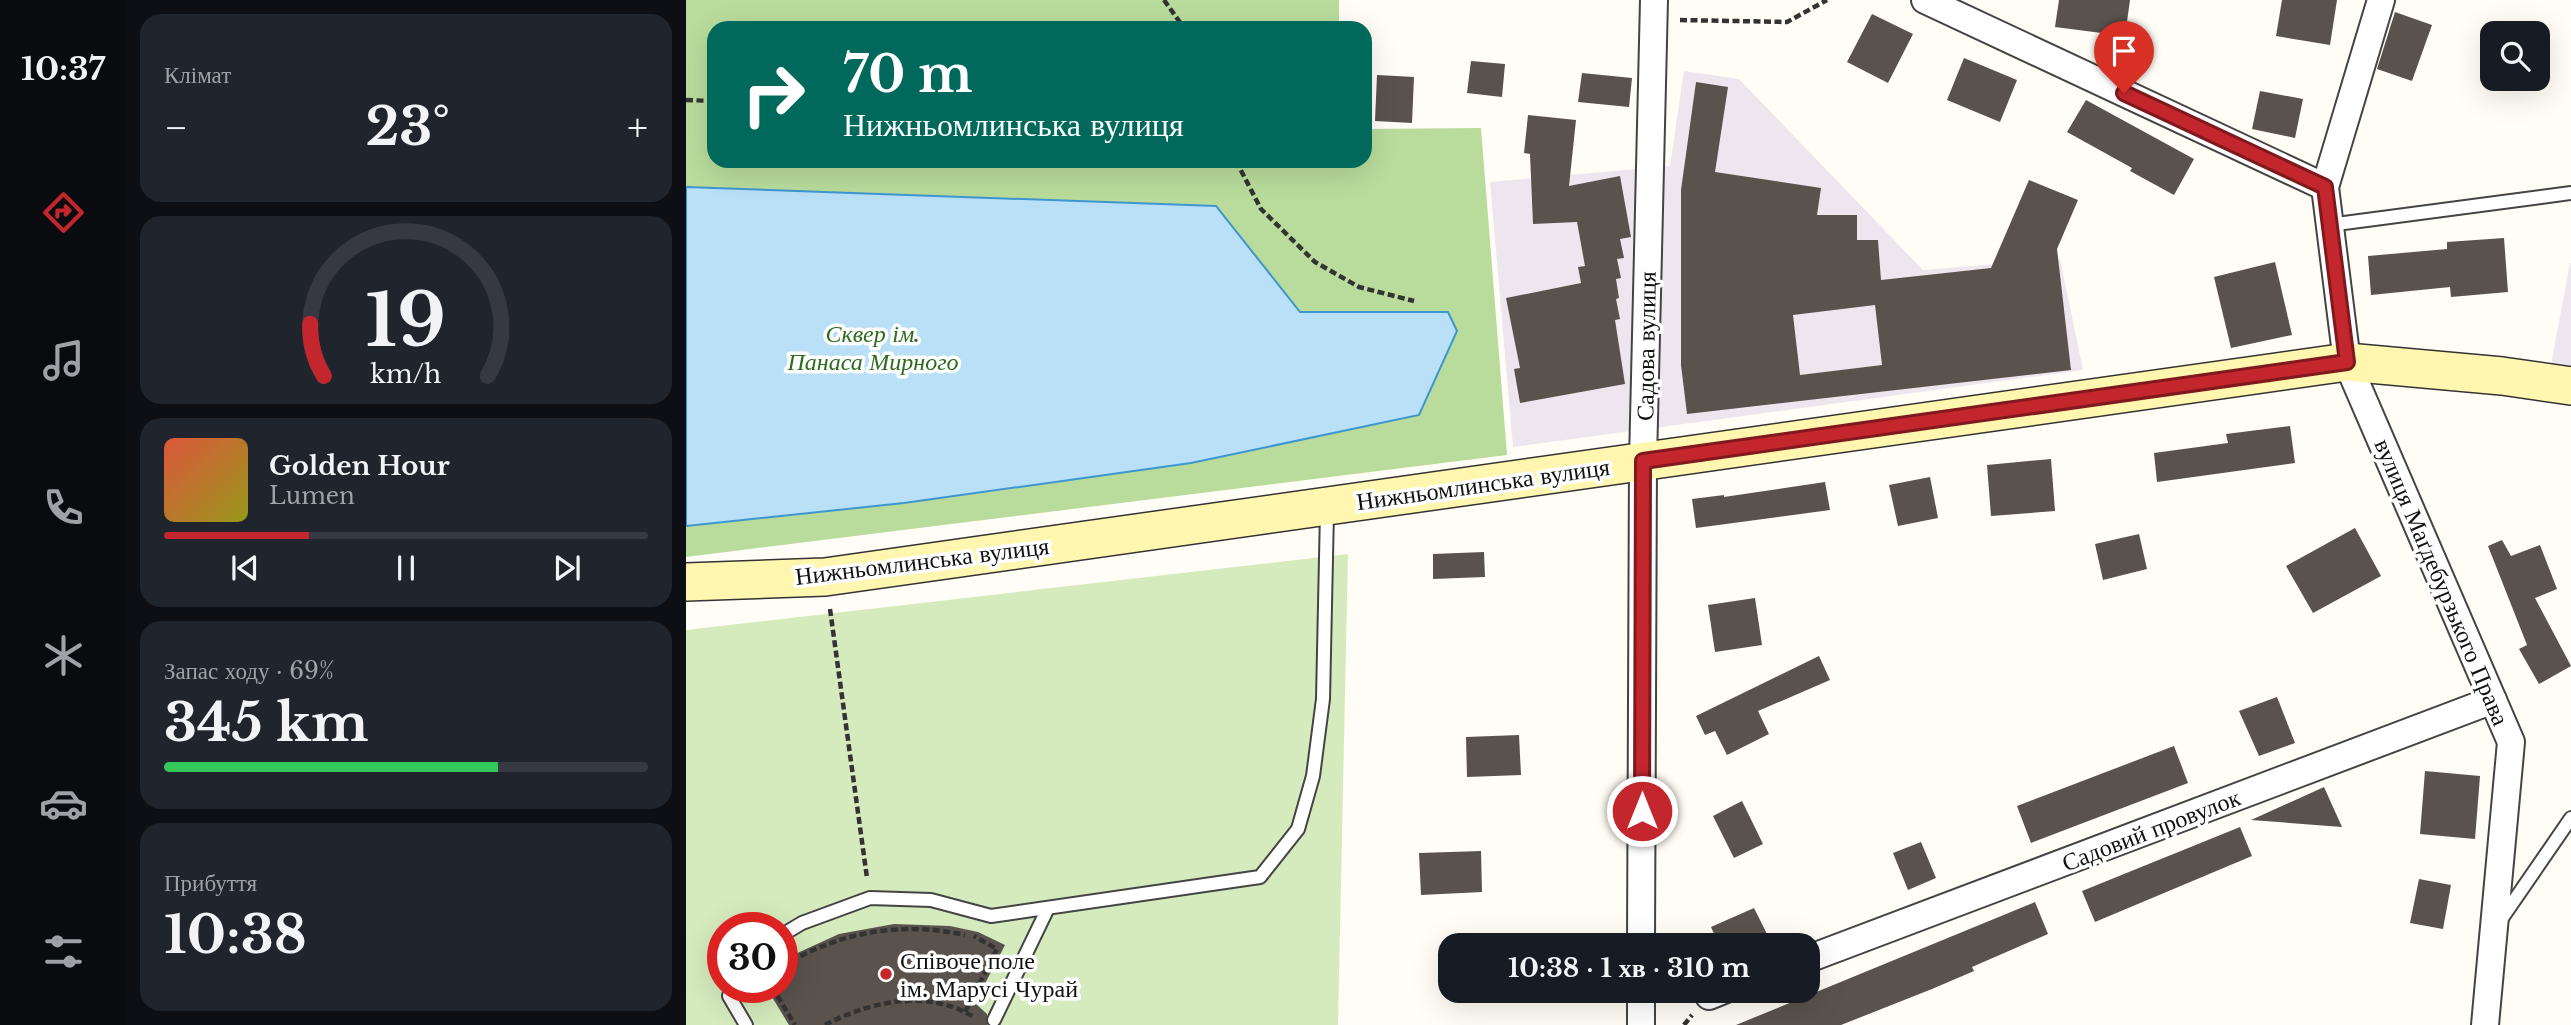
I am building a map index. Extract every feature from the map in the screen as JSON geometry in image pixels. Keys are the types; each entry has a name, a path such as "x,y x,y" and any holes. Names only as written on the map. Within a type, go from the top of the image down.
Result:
{"main road":[{"name":"Нижньомлинська вулиця","path":"686,582 825,577 2347,362 2502,376 2571,386"}],"street":[{"path":"1925,0 2325,187 2381,0"},
{"name":"Садова вулиця","path":"1641,933 1643,461 1654,10"},
{"name":"вулиця Маґдебурзького Права","path":"2325,187 2347,362 2511,742 2485,1025"},
{"name":"Садовий провулок","path":"1820,954 2493,700"},
{"path":"1641,1003 1641,1025"}],"lane":[{"path":"2329,225 2571,192"},
{"path":"798,925 870,898 931,900 991,916 1260,877 1298,828 1313,776 1323,699 1327,507"},
{"path":"2492,932 2571,818"},
{"path":"994,1020 1048,908"},
{"path":"733,1003 746,1025"}],"path":[{"path":"1164,0 1179,21"},
{"path":"1654,10 1787,22 1827,0"},
{"path":"686,100 707,101"},
{"path":"1239,168 1261,209 1315,262 1359,287 1414,301"},
{"path":"832,629 870,898"},
{"path":"798,957 840,938 894,929 950,931 976,937 997,949 965,1012 939,1003 900,1001 861,1008 825,1025"},
{"path":"782,1003 795,1025"}],"shaded area":[{"path":"1684,71 1739,79 1923,270 2060,259 2083,370 1513,447 1490,182 1670,166"},
{"path":"2571,263 2571,368 2551,365"}],"green space":[{"path":"686,0 1339,0 1339,21 707,21 707,168 1372,168 1372,129 1481,128 1507,455 686,557 686,526 904,503 1191,463 1448,312 1300,312 1216,206 686,187"},
{"path":"1348,554 1338,1025 686,1025 686,630"}],"water":[{"name":"Сквер ім. Панаса Мирного","path":"686,187 1216,206 1300,312 1448,312 1457,331 1419,415 1191,463 904,503 686,526"}],"building":[{"path":"2059,0 2130,0 2125,36 2055,27"},
{"path":"2282,0 2337,0 2330,45 2276,36"},
{"path":"2395,12 2432,25 2412,81 2377,69"},
{"path":"1872,14 1913,34 1888,83 1847,62"},
{"path":"1964,58 2017,80 2000,122 1947,100"},
{"path":"1471,61 1505,64 1502,97 1467,93"},
{"path":"1582,73 1632,78 1629,107 1578,102"},
{"path":"1377,75 1414,77 1412,123 1375,121"},
{"path":"1696,82 1728,87 1715,172 1821,188 1817,215 1857,215 1857,240 1878,240 1881,280 1991,268 2029,180 2078,200 2057,249 2071,370 1687,414 1681,365 1681,190","holes":["1875,305 1882,365 1800,375 1793,315"]},
{"path":"2260,91 2303,99 2295,138 2252,129"},
{"path":"2086,100 2194,159 2174,195 2067,132"},
{"path":"1528,115 1576,120 1569,186 1620,176 1631,237 1620,239 1624,258 1617,259 1621,278 1616,279 1620,319 1615,320 1625,384 1520,403 1514,369 1520,368 1506,298 1581,283 1578,267 1585,266 1577,222 1533,224 1530,154 1524,153"},
{"path":"2504,238 2508,292 2451,297 2450,287 2371,295 2368,256 2447,249 2447,242"},
{"path":"2275,262 2292,335 2231,348 2214,277"},
{"path":"2290,426 2295,463 2157,482 2154,453 2228,443 2226,434"},
{"path":"2051,459 2055,511 1991,516 1987,465"},
{"path":"1930,477 1938,518 1898,526 1889,485"},
{"path":"1825,482 1830,510 1696,528 1692,499"},
{"path":"2355,528 2381,576 2313,613 2286,566"},
{"path":"2139,534 2147,569 2103,580 2095,544"},
{"path":"2502,540 2511,556 2540,545 2557,589 2535,598 2571,666 2539,684 2519,649 2527,645 2488,546"},
{"path":"1484,552 1485,577 1433,579 1433,554"},
{"path":"1755,598 1762,645 1715,652 1708,605"},
{"path":"1819,656 1830,680 1758,711 1769,734 1727,755 1715,731 1705,735 1696,716"},
{"path":"2277,697 2295,743 2259,756 2239,711"},
{"path":"1519,735 1521,775 1467,777 1466,737"},
{"path":"2174,746 2188,783 2031,843 2017,806"},
{"path":"2425,771 2480,776 2475,839 2420,834"},
{"path":"2324,787 2342,827 2251,820"},
{"path":"1742,801 1763,844 1734,858 1713,816"},
{"path":"2240,827 2252,856 2095,922 2082,891"},
{"path":"1921,842 1936,878 1908,890 1893,853"},
{"path":"1481,851 1482,892 1421,895 1419,853"},
{"path":"2419,879 2451,885 2443,929 2410,923"},
{"path":"2035,902 2048,934 1972,967 1974,971 1841,1025 1736,1025 1789,1003 1820,1003 1820,990"},
{"path":"1754,908 1766,933 1714,933 1711,927"},
{"name":"Співоче поле ім. Марусі Чурай","path":"894,924 950,926 978,932 1005,945 975,1003 987,1014 987,1025 789,1025 776,1003 798,1003 798,953 839,934"}],"place":[{"name":"Співоче поле ім. Марусі Чурай","path":"886,974"}],"route":[{"path":"1642,811 1643,461 2347,362 2325,187 2124,93"}]}
